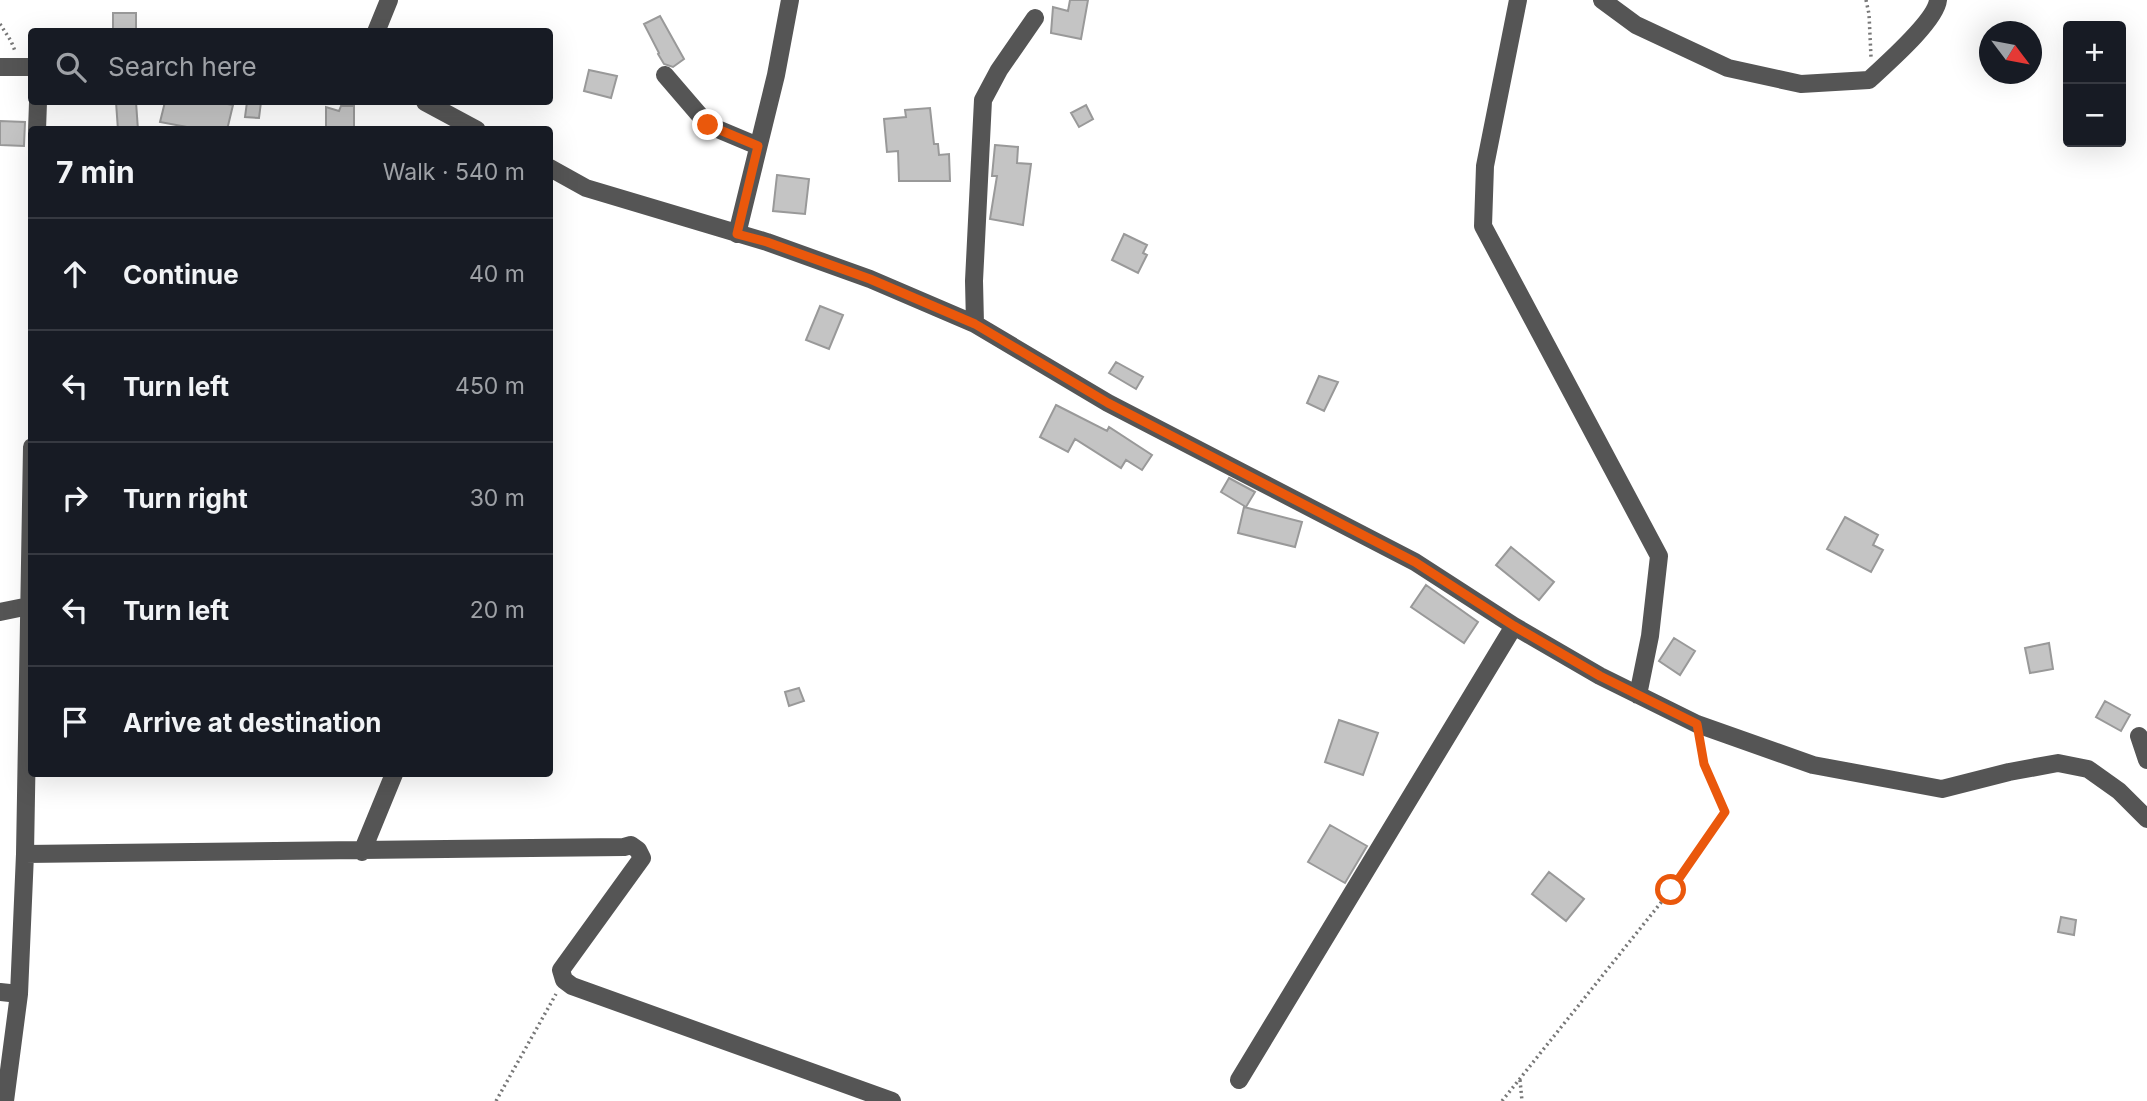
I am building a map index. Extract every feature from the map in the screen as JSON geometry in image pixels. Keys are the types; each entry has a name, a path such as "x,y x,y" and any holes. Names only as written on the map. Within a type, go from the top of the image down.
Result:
{"street":[{"path":"378,28 389,0"},
{"path":"737,234 776,75 790,0"},
{"path":"1518,0 1485,166 1483,226 1659,556 1650,636 1638,695"},
{"path":"1602,0 1636,24 1728,68 1801,84 1870,80 1926,24 1938,5 1938,0"},
{"path":"975,324 974,281 983,100 999,70 1035,18"},
{"path":"0,67 26,67"},
{"path":"665,75 708,125 758,146"},
{"path":"37,126 38,105"},
{"path":"431,105 470,126"},
{"path":"553,170 586,187 767,242 870,279 975,324 1108,403 1415,562 1514,626 1600,676 1697,724 1813,765 1942,789 2009,772 2058,764 2088,769 2119,790 2147,818"},
{"path":"0,612 28,606"},
{"path":"1239,1080 1514,626"},
{"path":"5,1101 19,993 25,855 28,668"},
{"path":"2139,736 2147,760"},
{"path":"362,852 393,777"},
{"path":"25,855 362,852 631,845 638,850 642,858 561,970 564,980 572,986 892,1101"},
{"path":"0,992 19,993"}],"path":[{"path":"1866,0 1869,14 1870,80"},
{"path":"0,24 26,67"},
{"path":"1502,1101 1671,890 1725,812 1704,764 1697,724"},
{"path":"496,1101 564,980"},
{"path":"1520,1080 1522,1101"}],"building":[{"path":"1070,0 1088,0 1081,39 1051,33 1053,7 1068,11"},
{"path":"113,13 136,13 136,28 113,28"},
{"path":"660,16 684,59 673,67 664,64 644,24"},
{"path":"589,70 617,76 611,98 584,91"},
{"path":"116,105 136,105 138,126 118,126"},
{"path":"164,105 233,105 228,126 182,126 160,122"},
{"path":"247,105 261,105 259,118 245,117"},
{"path":"1086,105 1093,119 1079,127 1071,113"},
{"path":"341,106 354,106 354,126 326,126 326,107 339,111"},
{"path":"930,108 934,144 938,144 939,155 949,154 950,181 899,181 898,151 887,152 884,119 906,117 905,110"},
{"path":"0,121 25,122 24,146 0,145"},
{"path":"995,145 1018,147 1017,163 1031,164 1023,225 990,219 997,176 992,176"},
{"path":"777,175 809,179 805,214 773,211"},
{"path":"1124,234 1147,245 1143,253 1147,255 1138,273 1112,260"},
{"path":"820,306 843,315 829,349 806,340"},
{"path":"1116,362 1143,377 1136,389 1109,373"},
{"path":"1319,376 1338,382 1324,411 1307,403"},
{"path":"1056,405 1107,431 1109,427 1152,455 1142,470 1126,460 1121,468 1075,439 1068,452 1040,437"},
{"path":"1229,478 1255,492 1246,507 1221,492"},
{"path":"1244,507 1302,522 1295,547 1238,533"},
{"path":"1845,517 1878,535 1873,545 1883,550 1871,572 1827,549"},
{"path":"1511,547 1554,582 1539,600 1496,565"},
{"path":"1426,585 1478,622 1464,643 1411,607"},
{"path":"1674,638 1695,651 1680,675 1659,661"},
{"path":"2049,643 2053,669 2030,673 2025,648"},
{"path":"799,688 804,701 789,706 785,692"},
{"path":"2105,701 2130,715 2121,731 2096,717"},
{"path":"1339,720 1378,733 1363,775 1325,762"},
{"path":"1330,825 1367,846 1345,883 1308,862"},
{"path":"1549,872 1584,899 1566,921 1532,894"},
{"path":"2061,917 2076,920 2074,935 2058,932"}],"route":[{"path":"708,125 758,146 737,234 870,279 975,324 1108,403 1415,562 1514,626 1600,676 1697,724 1704,764 1725,812 1671,890"}]}
